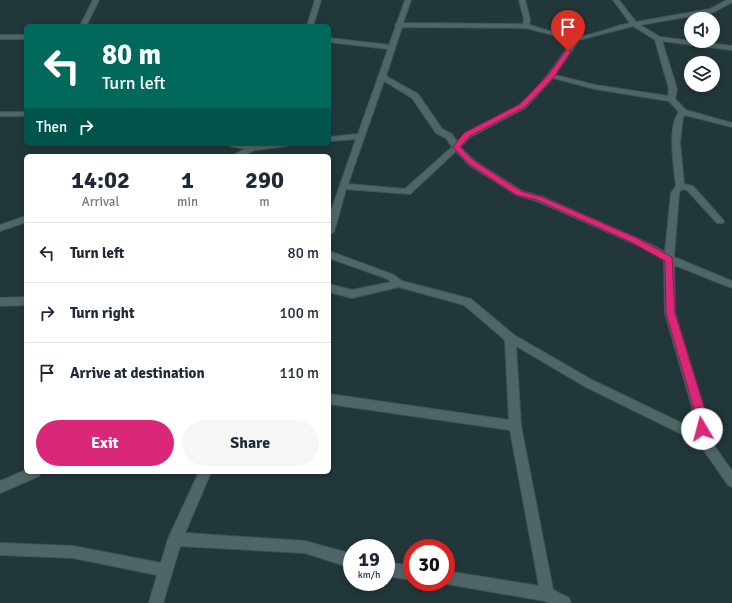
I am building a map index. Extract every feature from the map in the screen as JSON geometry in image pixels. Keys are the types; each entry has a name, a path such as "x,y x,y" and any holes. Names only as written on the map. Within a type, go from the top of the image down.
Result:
{"street":[{"path":"84,24 96,0"},
{"path":"311,24 318,0"},
{"path":"331,225 343,186 408,0"},
{"path":"522,0 527,19 526,26"},
{"path":"616,0 634,24 658,38 732,48"},
{"path":"398,25 526,26 577,39 612,31 623,26 712,11 731,0"},
{"path":"0,37 24,37"},
{"path":"658,38 673,89 671,99"},
{"path":"343,186 407,192 467,135 522,106 552,76 577,39"},
{"path":"331,40 391,47"},
{"path":"552,76 595,86 671,99 683,112 732,125"},
{"path":"382,77 415,96 439,131 449,136 456,147 472,163 519,193 540,199 640,243 669,259 732,284"},
{"path":"683,112 679,117 676,142 680,186 675,193 669,259 670,313 702,420 702,438"},
{"path":"0,114 24,114"},
{"path":"331,139 361,136"},
{"path":"244,146 253,148"},
{"path":"240,154 253,148 270,146"},
{"path":"680,186 690,188 720,221"},
{"path":"0,228 24,221"},
{"path":"331,255 392,277 399,284"},
{"path":"331,289 352,294 399,284 467,302 510,338 588,383 702,438 732,481"},
{"path":"0,302 24,301"},
{"path":"510,338 515,426 547,594"},
{"path":"331,399 515,426"},
{"path":"0,487 30,474"},
{"path":"156,603 164,570 185,513 204,474"},
{"path":"175,540 305,547 343,558"},
{"path":"0,549 74,552 164,570"},
{"path":"455,579 547,594 564,603"}],"route":[{"path":"568,51 552,76 522,106 467,135 456,147 472,163 519,193 540,199 634,240 669,259 670,313 702,420 702,429"}]}
